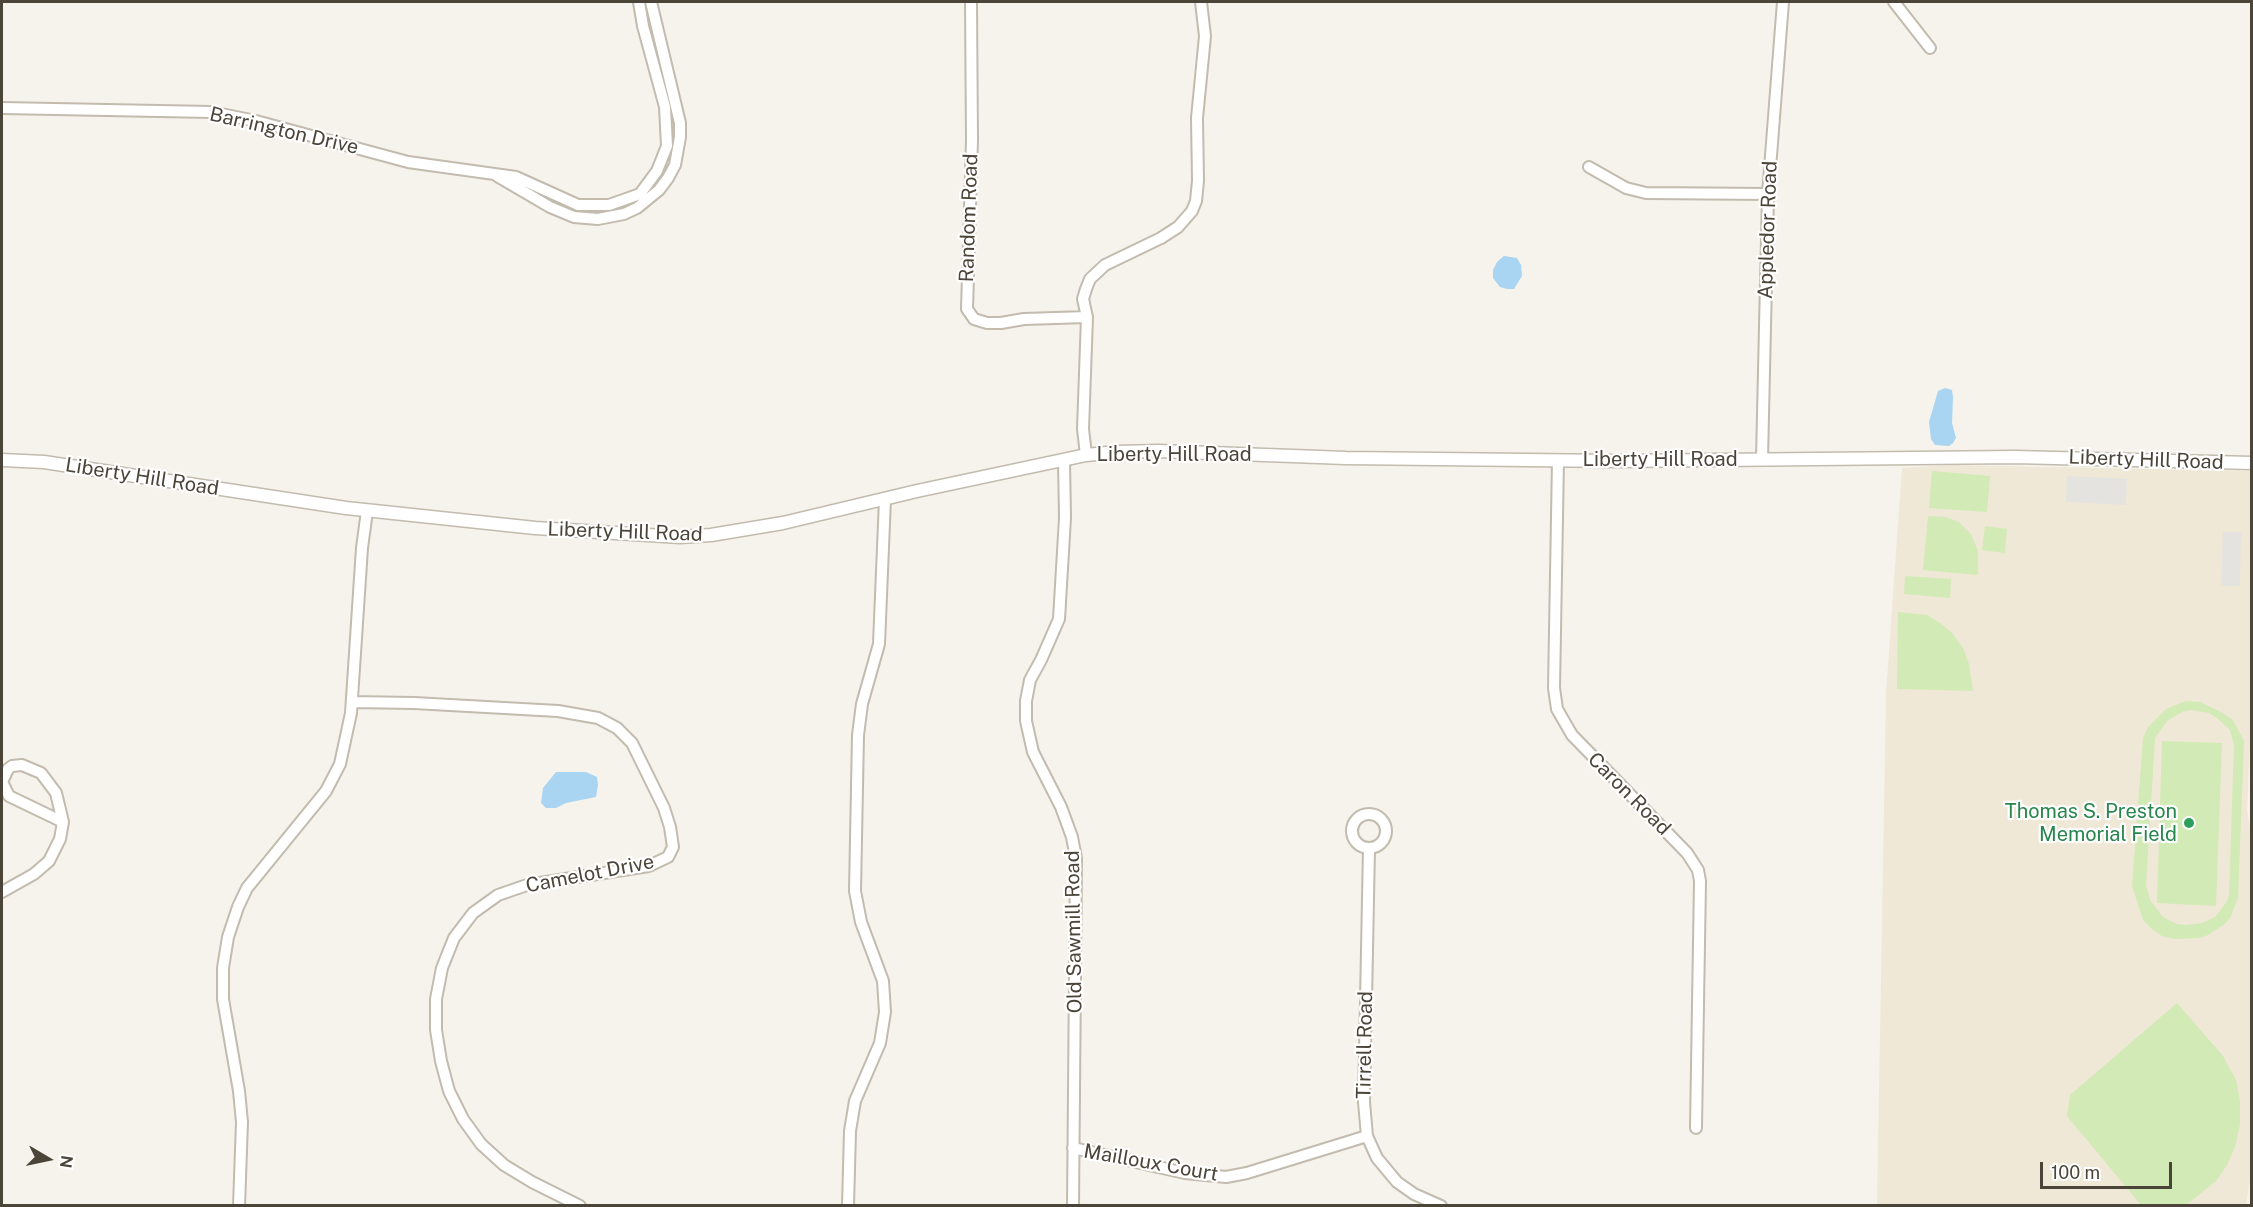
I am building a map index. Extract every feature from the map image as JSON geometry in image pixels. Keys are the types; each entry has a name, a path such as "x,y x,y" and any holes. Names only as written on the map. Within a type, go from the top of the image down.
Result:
{"street":[{"path":"639,2 643,26 665,107 668,134 664,159 640,194 651,198"},
{"name":"Barrington Drive","path":"492,173 550,207 574,217 586,219 624,214 651,198 668,178 675,165 681,137 676,100 651,2"},
{"name":"Random Road","path":"971,2 972,140 968,309 974,319 987,323 1001,323 1024,318 1087,317"},
{"path":"1086,455 1083,429 1087,317 1083,298 1090,279 1097,271 1114,260 1161,238 1178,227 1192,211 1196,201 1197,118 1205,36 1201,2"},
{"name":"Appledor Road","path":"1762,459 1768,194 1783,2"},
{"path":"1894,2 1930,48"},
{"path":"643,26 655,22"},
{"name":"Barrington Drive","path":"2,108 211,112 256,121 408,162 516,177 567,201 588,206 609,205 640,194"},
{"path":"1589,167 1626,188 1646,193 1768,194"},
{"name":"Liberty Hill Road","path":"2,460 44,462 367,511 545,529 680,537 711,536 783,523 1086,455 1158,451 1325,458 1679,462 2015,457 2252,463"},
{"name":"Old Sawmill Road","path":"1064,460 1065,518 1059,619 1030,680 1026,711 1033,752 1061,807 1072,837 1076,858 1073,1206"},
{"name":"Caron Road","path":"1558,460 1554,688 1557,709 1572,735 1687,853 1698,870 1700,880 1696,1128"},
{"path":"848,1206 850,1131 855,1101 880,1043 885,1012 883,981 861,922 855,891 858,735 862,704 879,644 885,499"},
{"path":"239,1206 242,1122 223,999 223,968 228,937 247,888 326,791 340,764 346,744 352,702 362,548 367,511"},
{"name":"Camelot Drive","path":"352,702 414,703 546,711 598,718 617,728 632,743 664,808 673,848 668,857 649,866 527,885 498,896 473,913 454,938 442,968 436,999 436,1030 449,1091 463,1119 482,1144 504,1165 580,1206"},
{"path":"2,892 26,879 49,861 60,839 63,822 56,793 45,776 37,770 22,765 8,769 2,782 9,796 63,822"},
{"name":"Tirrell Road","path":"1369,848 1364,1102 1367,1136 1377,1158 1397,1182 1414,1194 1441,1206"},
{"name":"Mailloux Court","path":"1073,1148 1185,1173 1226,1177 1247,1173 1367,1136"}],"shaded area":[{"path":"1953,465 2251,471 2252,696 2247,810 2252,840 2252,1169 2246,1205 1877,1206 1886,694 1902,468"},
{"path":"2067,476 2127,479 2126,505 2066,502"},
{"path":"2223,532 2241,532 2240,586 2221,586"}],"green space":[{"path":"1932,471 1990,476 1987,512 1929,508"},
{"path":"1928,516 1946,517 1959,522 1971,534 1978,551 1978,575 1923,570"},
{"path":"1985,526 2007,529 2005,553 1982,550"},
{"path":"1905,576 1951,579 1950,598 1904,594"},
{"path":"1898,612 1927,615 1952,633 1963,648 1969,664 1973,691 1897,689"},
{"path":"2186,701 2200,702 2233,720 2244,741 2238,898 2226,923 2199,938 2175,939 2162,936 2152,929 2143,920 2132,886 2143,738 2148,727 2166,709","holes":["2191,710 2209,713 2230,730 2234,745 2229,896 2215,917 2202,923 2177,924 2163,917 2150,900 2146,885 2155,738 2167,721 2182,712"]},
{"name":"Thomas S. Preston Memorial Field","path":"2162,741 2222,743 2216,906 2157,903"},
{"path":"2177,1003 2223,1056 2236,1080 2240,1101 2240,1124 2235,1147 2216,1181 2186,1205 2141,1205 2067,1116 2070,1095"}],"water":[{"path":"1504,256 1517,258 1521,265 1522,276 1514,289 1500,287 1493,278 1493,270 1497,262"},
{"path":"1945,388 1952,390 1952,423 1956,438 1949,446 1935,445 1931,439 1929,422 1938,391"},
{"path":"556,772 586,772 597,777 596,797 566,803 556,808 546,808 541,803 543,788"}],"place":[{"name":"Thomas S. Preston Memorial Field","path":"2189,823"}]}
